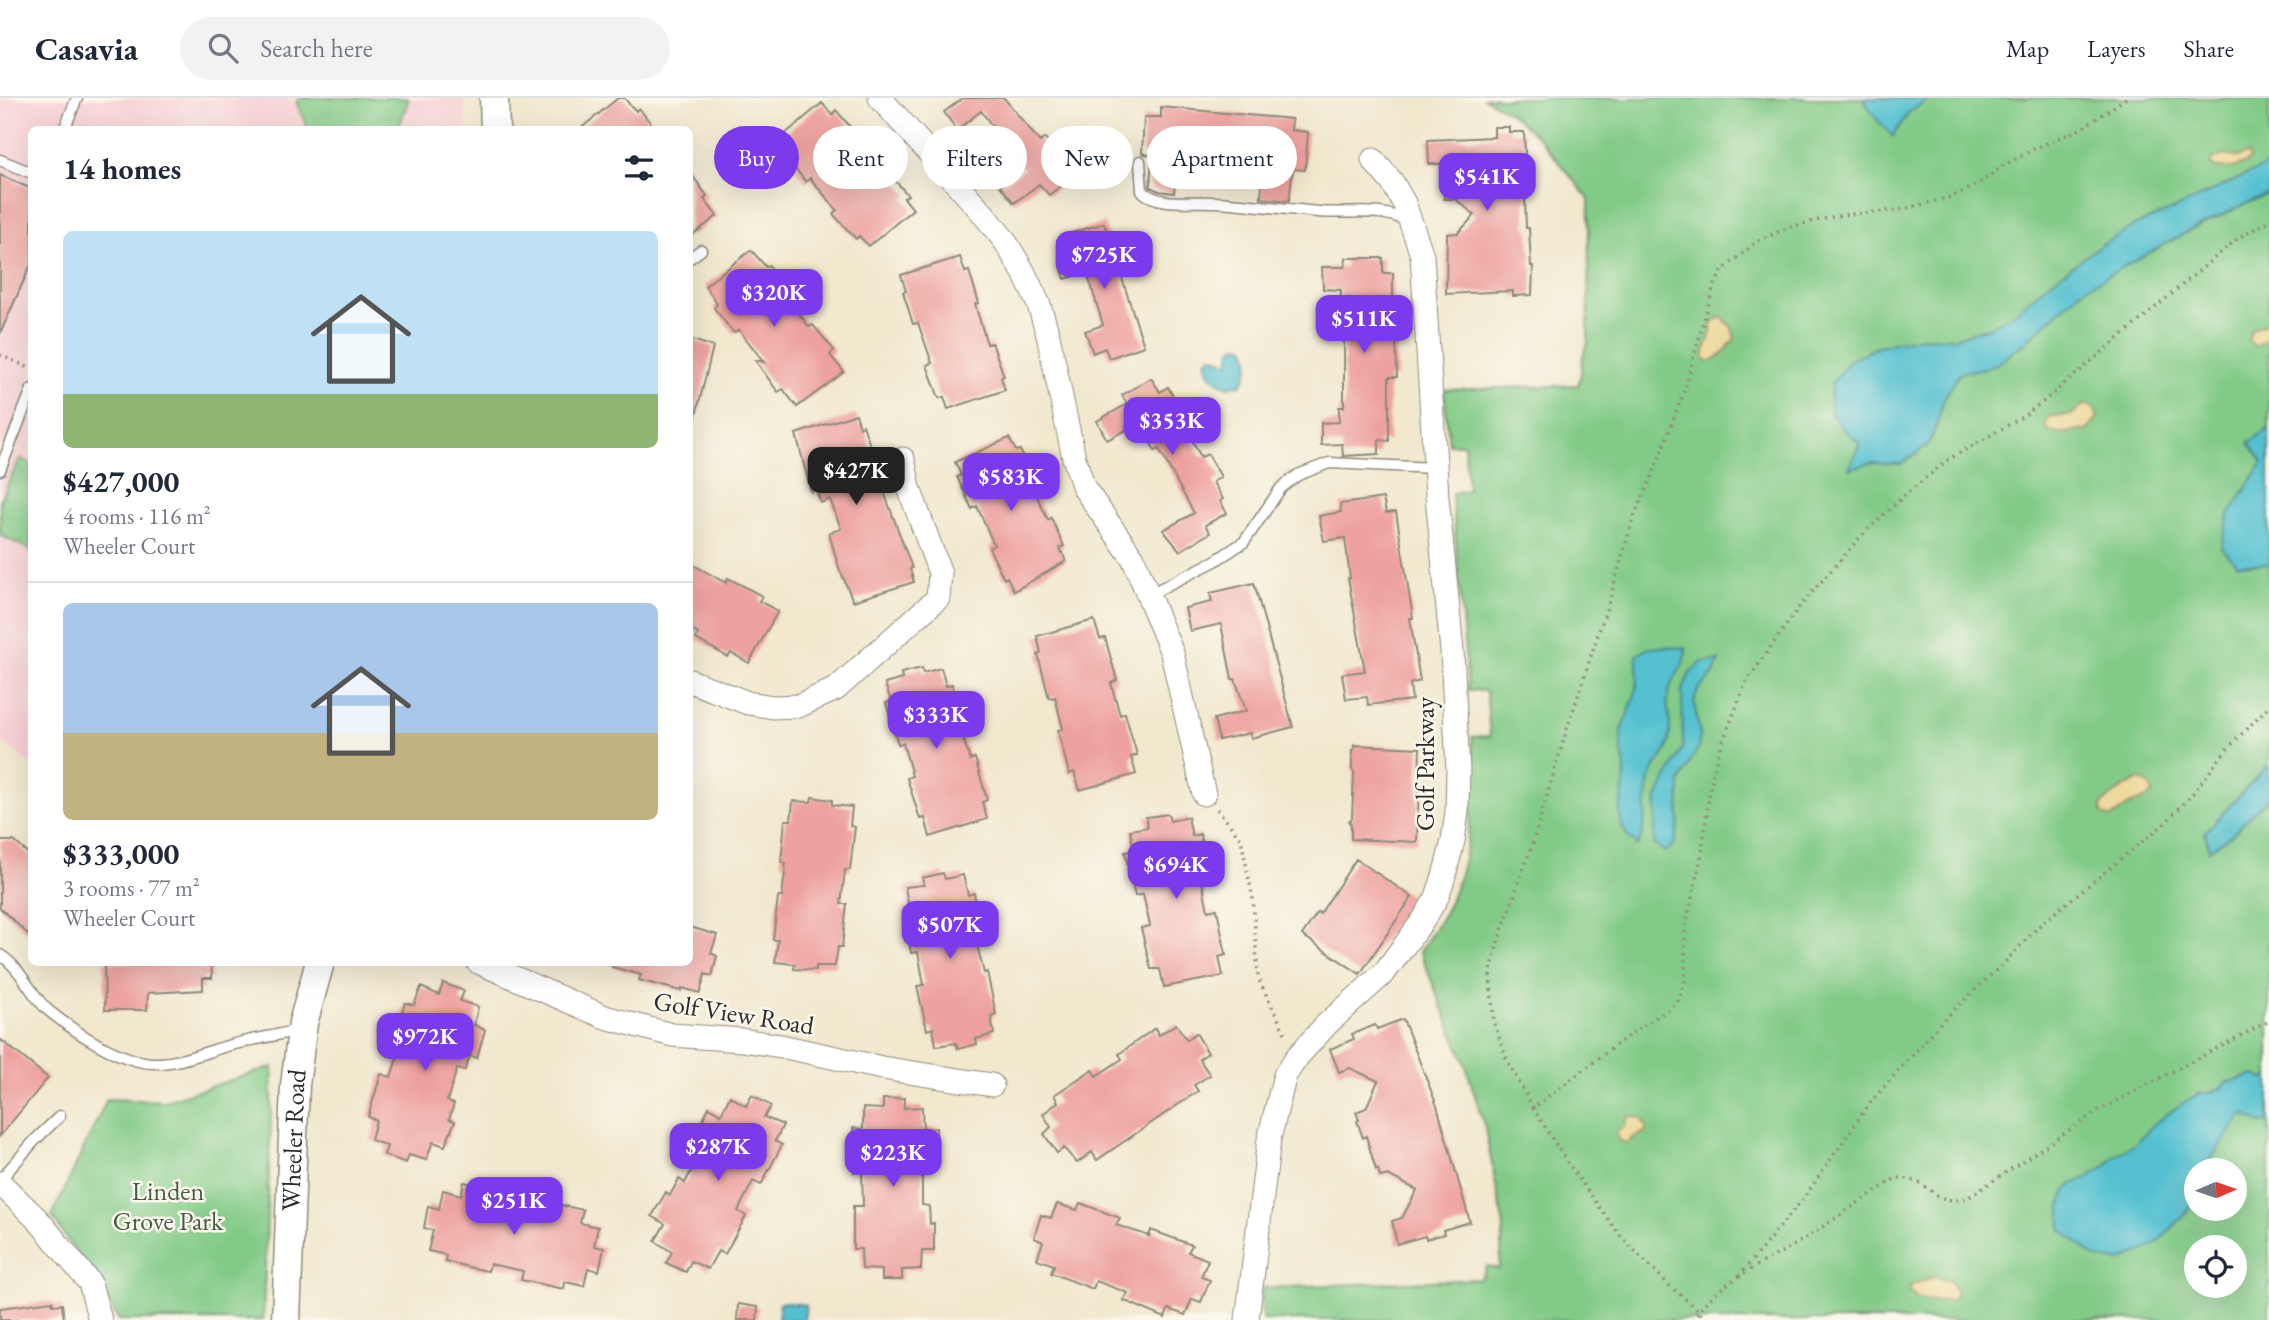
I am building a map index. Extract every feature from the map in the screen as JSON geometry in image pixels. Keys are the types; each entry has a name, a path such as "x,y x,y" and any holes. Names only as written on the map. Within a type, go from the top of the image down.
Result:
{"street":[{"path":"494,98 495,126"},
{"path":"880,98 982,212 1023,271 1039,305 1074,457 1084,488 1133,558 1171,653 1204,794"},
{"name":"Golf Parkway","path":"1247,1320 1272,1122 1285,1075 1297,1057 1354,998 1384,973 1424,919 1437,897 1453,841 1457,811 1458,770 1452,651 1435,468 1425,276 1413,225 1392,182 1373,160"},
{"path":"693,682 748,703 773,707 798,706 836,689 938,598 940,573 909,488 903,459"},
{"name":"Wheeler Road","path":"286,1320 295,1085 302,1029 319,966"},
{"name":"Golf View Road","path":"487,966 605,1017 672,1035 768,1044 882,1068 992,1086"},
{"path":"0,1182 39,1221 90,1283 100,1320"}],"lane":[{"path":"66,126 77,98"},
{"path":"0,160 28,171"},
{"path":"1140,161 1142,191 1164,200 1217,202 1323,213 1388,214 1413,225"},
{"path":"693,256 701,250"},
{"path":"0,470 28,399"},
{"path":"1148,595 1215,561 1244,542 1281,488 1298,475 1329,463 1435,468"},
{"path":"0,955 10,961 46,1008 128,1059 155,1063 184,1059 302,1029"},
{"path":"0,1182 36,1139 60,1116"}],"path":[{"path":"1705,1320 1698,1310 1622,1238 1576,1175 1533,1108 1507,1060 1494,1023 1490,975 1499,938 1533,842 1633,519 1654,472 1685,388 1713,288 1723,270 1756,242 1789,228 1841,215 1899,210 1951,197 1975,186 2034,149 2084,127 2126,98"},
{"path":"1533,1108 1636,1030 1677,1004 1685,981 1685,930 1702,853 1710,788 1717,757 1746,682 1808,596 1865,532 1949,458 2033,409 2238,238 2269,221"},
{"path":"0,355 28,367"},
{"path":"1739,1276 1815,1183 1870,1103 1941,1022 2042,923 2164,824 2190,797 2228,748 2269,706"},
{"path":"1204,794 1241,839 1253,899 1258,978 1297,1057"},
{"path":"1693,1320 1698,1310 1739,1276 1800,1242 1896,1178 1919,1181 1942,1198 1954,1200 1969,1197 2099,1110 2269,1021"}],"shaded area":[{"path":"0,98 464,98 466,126 28,126 28,762 0,739"}],"green space":[{"path":"298,98 409,98 399,126 306,126 297,104"},
{"path":"1484,98 2269,98 2269,1320 1262,1320 1262,1288 1480,1279 1487,1266 1499,1269 1504,1227 1485,1128 1465,1063 1420,952 1446,910 1461,869 1472,803 1472,737 1490,736 1486,691 1468,690 1452,493 1468,490 1464,444 1449,444 1444,390 1578,385 1588,343 1589,199 1540,139 1509,112"},
{"path":"20,458 28,462 28,549 0,535 0,501"},
{"name":"Linden Grove Park","path":"273,1067 263,1320 119,1320 52,1216 107,1099 165,1101"}],"sand":[{"path":"2248,154 2250,160 2237,167 2211,166 2211,161 2222,155 2237,157"},
{"path":"1722,317 1732,328 1735,338 1721,356 1709,362 1704,358 1713,322"},
{"path":"2266,323 2269,325 2269,337 2256,347 2248,340 2252,330"},
{"path":"2085,404 2094,408 2098,418 2086,430 2054,433 2046,428 2046,422 2051,416 2071,415"},
{"path":"2137,780 2147,784 2153,793 2110,818 2102,813 2101,806 2105,802"},
{"path":"1628,1116 1641,1118 1647,1128 1627,1144 1617,1139 1616,1133 1625,1126"},
{"path":"1935,1277 1951,1282 1956,1292 1952,1300 1927,1301 1912,1294 1909,1288 1913,1284"}],"water":[{"path":"1864,98 1931,98 1909,112 1893,136 1876,119"},
{"path":"2269,164 2269,193 2191,230 2085,288 1994,366 1960,373 1944,398 1936,427 1927,446 1901,464 1871,463 1849,469 1860,443 1843,429 1830,411 1831,384 1850,360 1879,346 1922,337 1954,338 1989,327 2017,311 2045,286 2094,250 2134,226"},
{"path":"1237,345 1244,346 1247,350 1248,370 1241,384 1228,387 1212,377 1205,363 1213,356 1229,363 1231,351"},
{"path":"2269,428 2269,564 2237,564 2221,547 2229,515 2263,462 2249,443"},
{"path":"1649,648 1686,648 1686,655 1668,694 1669,741 1651,776 1643,829 1637,846 1628,836 1620,818 1625,781 1622,733 1637,687 1637,655"},
{"path":"1719,661 1713,675 1698,690 1694,702 1700,735 1698,748 1680,782 1679,823 1675,843 1666,852 1654,845 1657,798 1683,747 1682,691 1690,673 1702,662"},
{"path":"2269,764 2269,797 2231,835 2209,850 2205,832"},
{"path":"2256,1075 2264,1079 2269,1076 2269,1122 2261,1123 2243,1114 2212,1158 2184,1158 2184,1216 2158,1242 2119,1261 2096,1258 2061,1229 2064,1193 2073,1184 2087,1178 2135,1144 2153,1125 2177,1107 2200,1093 2220,1089 2227,1082"},
{"path":"780,1302 806,1305 804,1320 778,1320"}],"building":[{"path":"618,98 624,98 636,111 639,108 653,126 584,126"},
{"path":"963,98 1004,98 1027,126 992,126 981,111 962,126 954,126 944,112"},
{"path":"822,103 832,115 836,110 850,126 813,126 813,182 810,178 806,182 799,173 799,126 795,126"},
{"path":"1161,107 1292,119 1291,126 1147,126 1147,154 1142,153 1144,117 1161,117"},
{"path":"1027,126 1041,141 1041,186 1039,184 1014,203 1002,189 1027,189"},
{"path":"1494,127 1509,127 1509,132 1524,132 1526,228 1529,228 1533,266 1532,295 1513,296 1513,291 1446,294 1447,234 1458,233 1475,215 1455,199 1444,199 1443,164 1429,164 1428,140 1494,137"},
{"path":"1297,131 1308,132 1305,170 1297,169"},
{"path":"0,175 28,187 28,271 0,334"},
{"path":"693,176 707,196 704,199 717,216 693,235"},
{"path":"819,189 903,189 908,195 904,198 913,209 869,246 859,236 856,239 833,214 837,210"},
{"path":"1044,189 1057,189 1049,195"},
{"path":"1154,189 1174,189 1174,193"},
{"path":"1262,189 1290,189 1289,201 1261,198"},
{"path":"1104,223 1144,346 1109,358 1105,348 1093,353 1085,331 1103,325 1087,272 1065,279 1060,262 1076,255 1068,234"},
{"path":"751,250 766,267 769,265 789,292 785,295 809,327 813,325 834,350 830,355 844,372 797,407 783,389 778,392 755,360 764,362 739,330 734,333 714,308 717,304 705,286"},
{"path":"960,257 965,272 969,271 987,344 992,343 1004,376 1001,377 1005,390 948,409 944,397 939,398 927,365 932,363 918,323 913,324 903,292 906,291 901,275"},
{"path":"1346,258 1383,258 1383,273 1393,273 1393,335 1396,335 1397,377 1389,377 1389,441 1379,440 1379,454 1343,456 1342,444 1321,445 1321,423 1339,422 1339,407 1344,407 1344,310 1340,310 1341,290 1323,289 1322,267 1345,267"},
{"path":"693,340 713,347 693,419"},
{"path":"1151,378 1160,392 1168,387 1177,403 1173,405 1201,457 1208,454 1221,477 1213,482 1223,499 1220,501 1227,513 1205,525 1210,533 1180,551 1163,530 1194,513 1159,449 1155,451 1140,423 1107,440 1097,421 1127,404 1122,395"},
{"path":"856,414 860,427 863,425 878,469 876,470 912,568 910,569 914,582 853,601 839,568 829,533 841,529 830,499 821,503 816,490 811,492 796,434"},
{"path":"1009,438 1016,451 1020,450 1034,480 1030,482 1064,546 1060,548 1066,561 1014,591 1007,577 1004,579 989,548 994,545 977,506 972,509 957,477 961,475 955,462"},
{"path":"1383,498 1386,513 1396,512 1420,681 1410,684 1412,700 1368,705 1367,697 1346,699 1342,674 1365,671 1348,578 1345,538 1324,541 1319,516 1341,512 1340,504"},
{"path":"693,565 726,583 728,578 762,596 759,601 778,611 749,663 731,653 728,657 696,639 698,634 693,631"},
{"path":"1254,583 1293,727 1251,738 1250,733 1219,740 1214,719 1246,711 1235,679 1232,679 1221,624 1190,631 1185,608 1212,602 1210,593"},
{"path":"1094,620 1100,639 1105,638 1117,680 1111,683 1120,715 1125,713 1137,755 1131,757 1136,774 1080,790 1074,772 1069,774 1058,730 1063,729 1055,697 1049,698 1038,655 1041,653 1037,636"},
{"path":"922,668 923,673 941,668 946,686 952,684 965,726 960,728 970,760 975,758 987,800 982,802 987,819 930,837 925,818 920,819 907,778 912,776 903,743 898,744 886,703 891,701 885,684 902,679 901,673"},
{"path":"1354,745 1420,748 1417,842 1351,839 1349,821 1352,818"},
{"path":"812,797 832,800 832,805 852,807 850,826 855,827 850,870 845,870 841,904 847,904 842,947 838,947 835,966 816,966 816,970 794,969 795,964 775,962 778,940 773,940 778,897 782,897 786,863 781,862 785,820 791,820 793,801 811,802"},
{"path":"1168,814 1170,821 1188,817 1192,836 1200,834 1209,879 1202,881 1208,911 1217,909 1226,955 1219,957 1223,976 1164,987 1160,969 1151,969 1141,928 1150,926 1143,894 1135,896 1125,852 1134,850 1130,830 1148,827 1146,817"},
{"path":"0,841 14,841 28,853 28,934 0,908"},
{"path":"1356,859 1412,897 1360,974 1302,935 1318,912 1320,914"},
{"path":"943,873 945,879 963,875 968,895 974,893 983,938 976,941 984,973 987,972 996,1014 991,1016 994,1034 976,1039 977,1044 958,1049 956,1043 936,1046 933,1028 927,1030 917,986 924,985 918,952 911,953 903,909 909,908 905,887 924,885 922,878"},
{"path":"693,928 717,935 711,953 717,956 712,976 705,974 700,993 639,980 641,975 612,967 693,966"},
{"path":"104,966 211,966 212,978 203,978 203,990 148,993 147,1010 105,1010"},
{"path":"443,983 464,991 460,1001 478,1007 474,1025 485,1030 477,1058 470,1056 465,1070 457,1069 447,1101 454,1104 449,1119 455,1121 445,1146 433,1142 426,1160 409,1155 406,1163 384,1155 387,1146 371,1140 376,1120 368,1117 381,1074 391,1077 401,1046 392,1043 405,1003 414,1005 421,987 439,995"},
{"path":"1403,1019 1437,1106 1470,1222 1443,1230 1444,1234 1397,1244 1392,1221 1402,1218 1417,1190 1388,1175 1380,1177 1366,1136 1363,1138 1356,1112 1366,1108 1378,1081 1350,1068 1339,1072 1330,1049 1354,1039 1352,1034 1375,1025 1377,1029"},
{"path":"1176,1024 1187,1040 1196,1033 1208,1053 1199,1059 1210,1075 1194,1085 1198,1091 1097,1160 1092,1152 1077,1163 1064,1148 1057,1153 1044,1134 1051,1127 1043,1114 1058,1102 1054,1095 1092,1070 1096,1076 1122,1059 1119,1054 1155,1028 1159,1035"},
{"path":"0,1039 48,1078 0,1136"},
{"path":"752,1095 771,1106 764,1117 783,1125 775,1141 782,1145 761,1185 753,1181 738,1211 746,1216 725,1254 718,1251 708,1269 691,1261 686,1272 666,1263 672,1252 655,1241 665,1224 652,1216 666,1192 670,1195 679,1179 685,1183 700,1154 693,1149 700,1135 696,1133 709,1107 721,1114 730,1096 746,1106"},
{"path":"904,1098 904,1108 922,1107 923,1129 936,1128 936,1155 932,1156 932,1172 922,1172 922,1205 929,1206 930,1224 934,1223 934,1251 922,1251 921,1269 902,1270 902,1280 882,1280 882,1270 862,1269 861,1249 853,1249 853,1206 863,1206 862,1171 854,1172 853,1128 863,1129 863,1108 883,1109 883,1099"},
{"path":"464,1182 491,1188 490,1193 506,1197 504,1205 537,1213 539,1205 555,1209 556,1204 583,1210 580,1223 598,1227 594,1246 604,1248 599,1271 588,1268 584,1286 565,1282 564,1289 521,1280 523,1271 490,1264 488,1271 472,1268 445,1261 446,1255 428,1251 433,1230 424,1228 428,1206 439,1209 443,1190 461,1195"},
{"path":"1080,1203 1120,1218 1116,1225 1149,1236 1151,1230 1192,1245 1188,1252 1208,1260 1201,1277 1210,1280 1201,1302 1192,1299 1185,1315 1168,1309 1165,1318 1123,1300 1128,1293 1096,1281 1093,1289 1051,1273 1054,1265 1037,1259 1043,1242 1034,1238 1041,1215 1051,1218 1057,1204 1077,1210"},
{"path":"52,1301 53,1305 62,1304 64,1320 0,1320 0,1308"},
{"path":"738,1304 758,1307 757,1320 737,1320"}]}
